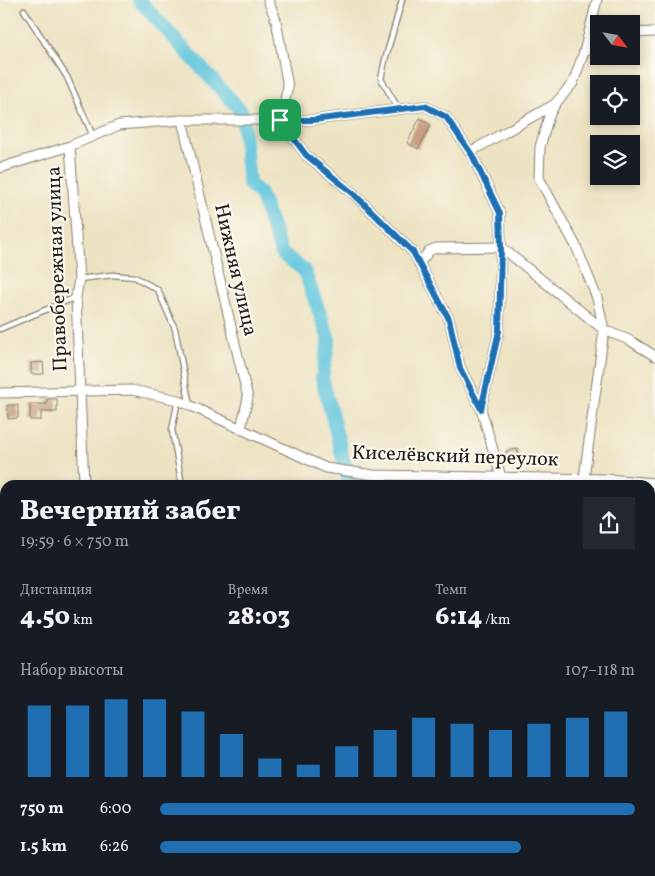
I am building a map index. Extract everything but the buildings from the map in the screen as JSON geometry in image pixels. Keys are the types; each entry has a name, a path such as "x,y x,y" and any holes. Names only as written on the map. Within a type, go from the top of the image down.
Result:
{"street":[{"path":"268,0 276,20 288,87 280,120"},
{"path":"584,480 604,330 598,298 576,246 539,178 540,147 549,116 555,104 573,83 584,52 597,0"},
{"path":"640,33 655,32"},
{"path":"584,52 590,49"},
{"path":"470,152 555,104"},
{"path":"0,168 70,146 119,125 182,120 313,120 425,106 446,117 470,152 500,213 499,331 481,409"},
{"name":"Нижняя улица","path":"182,120 248,398 241,428"},
{"path":"280,120 306,155 355,195 413,252 449,319 460,368 481,409 504,480"},
{"name":"Правобережная улица","path":"70,146 79,278 76,297 84,480"},
{"path":"419,264 429,252 436,248 501,247 604,330 629,340 655,356"},
{"name":"Киселёвский переулок","path":"0,393 132,390 178,400 326,468 374,475 482,480"}],"lane":[{"path":"399,109 381,80 402,0"},
{"path":"24,10 67,77 93,136"},
{"path":"79,278 112,275 135,277 158,290 175,328 190,406"},
{"path":"0,329 76,297"},
{"path":"178,400 172,430 181,480"}],"waterway":[{"path":"139,0 242,112 249,184 260,194 282,254 304,270 329,339 322,378 349,480"}],"route":[{"path":"425,106 446,117 472,155 500,213 499,331 481,409 460,368 449,319 413,252 355,195 306,155 280,120 313,120 425,106"}]}
